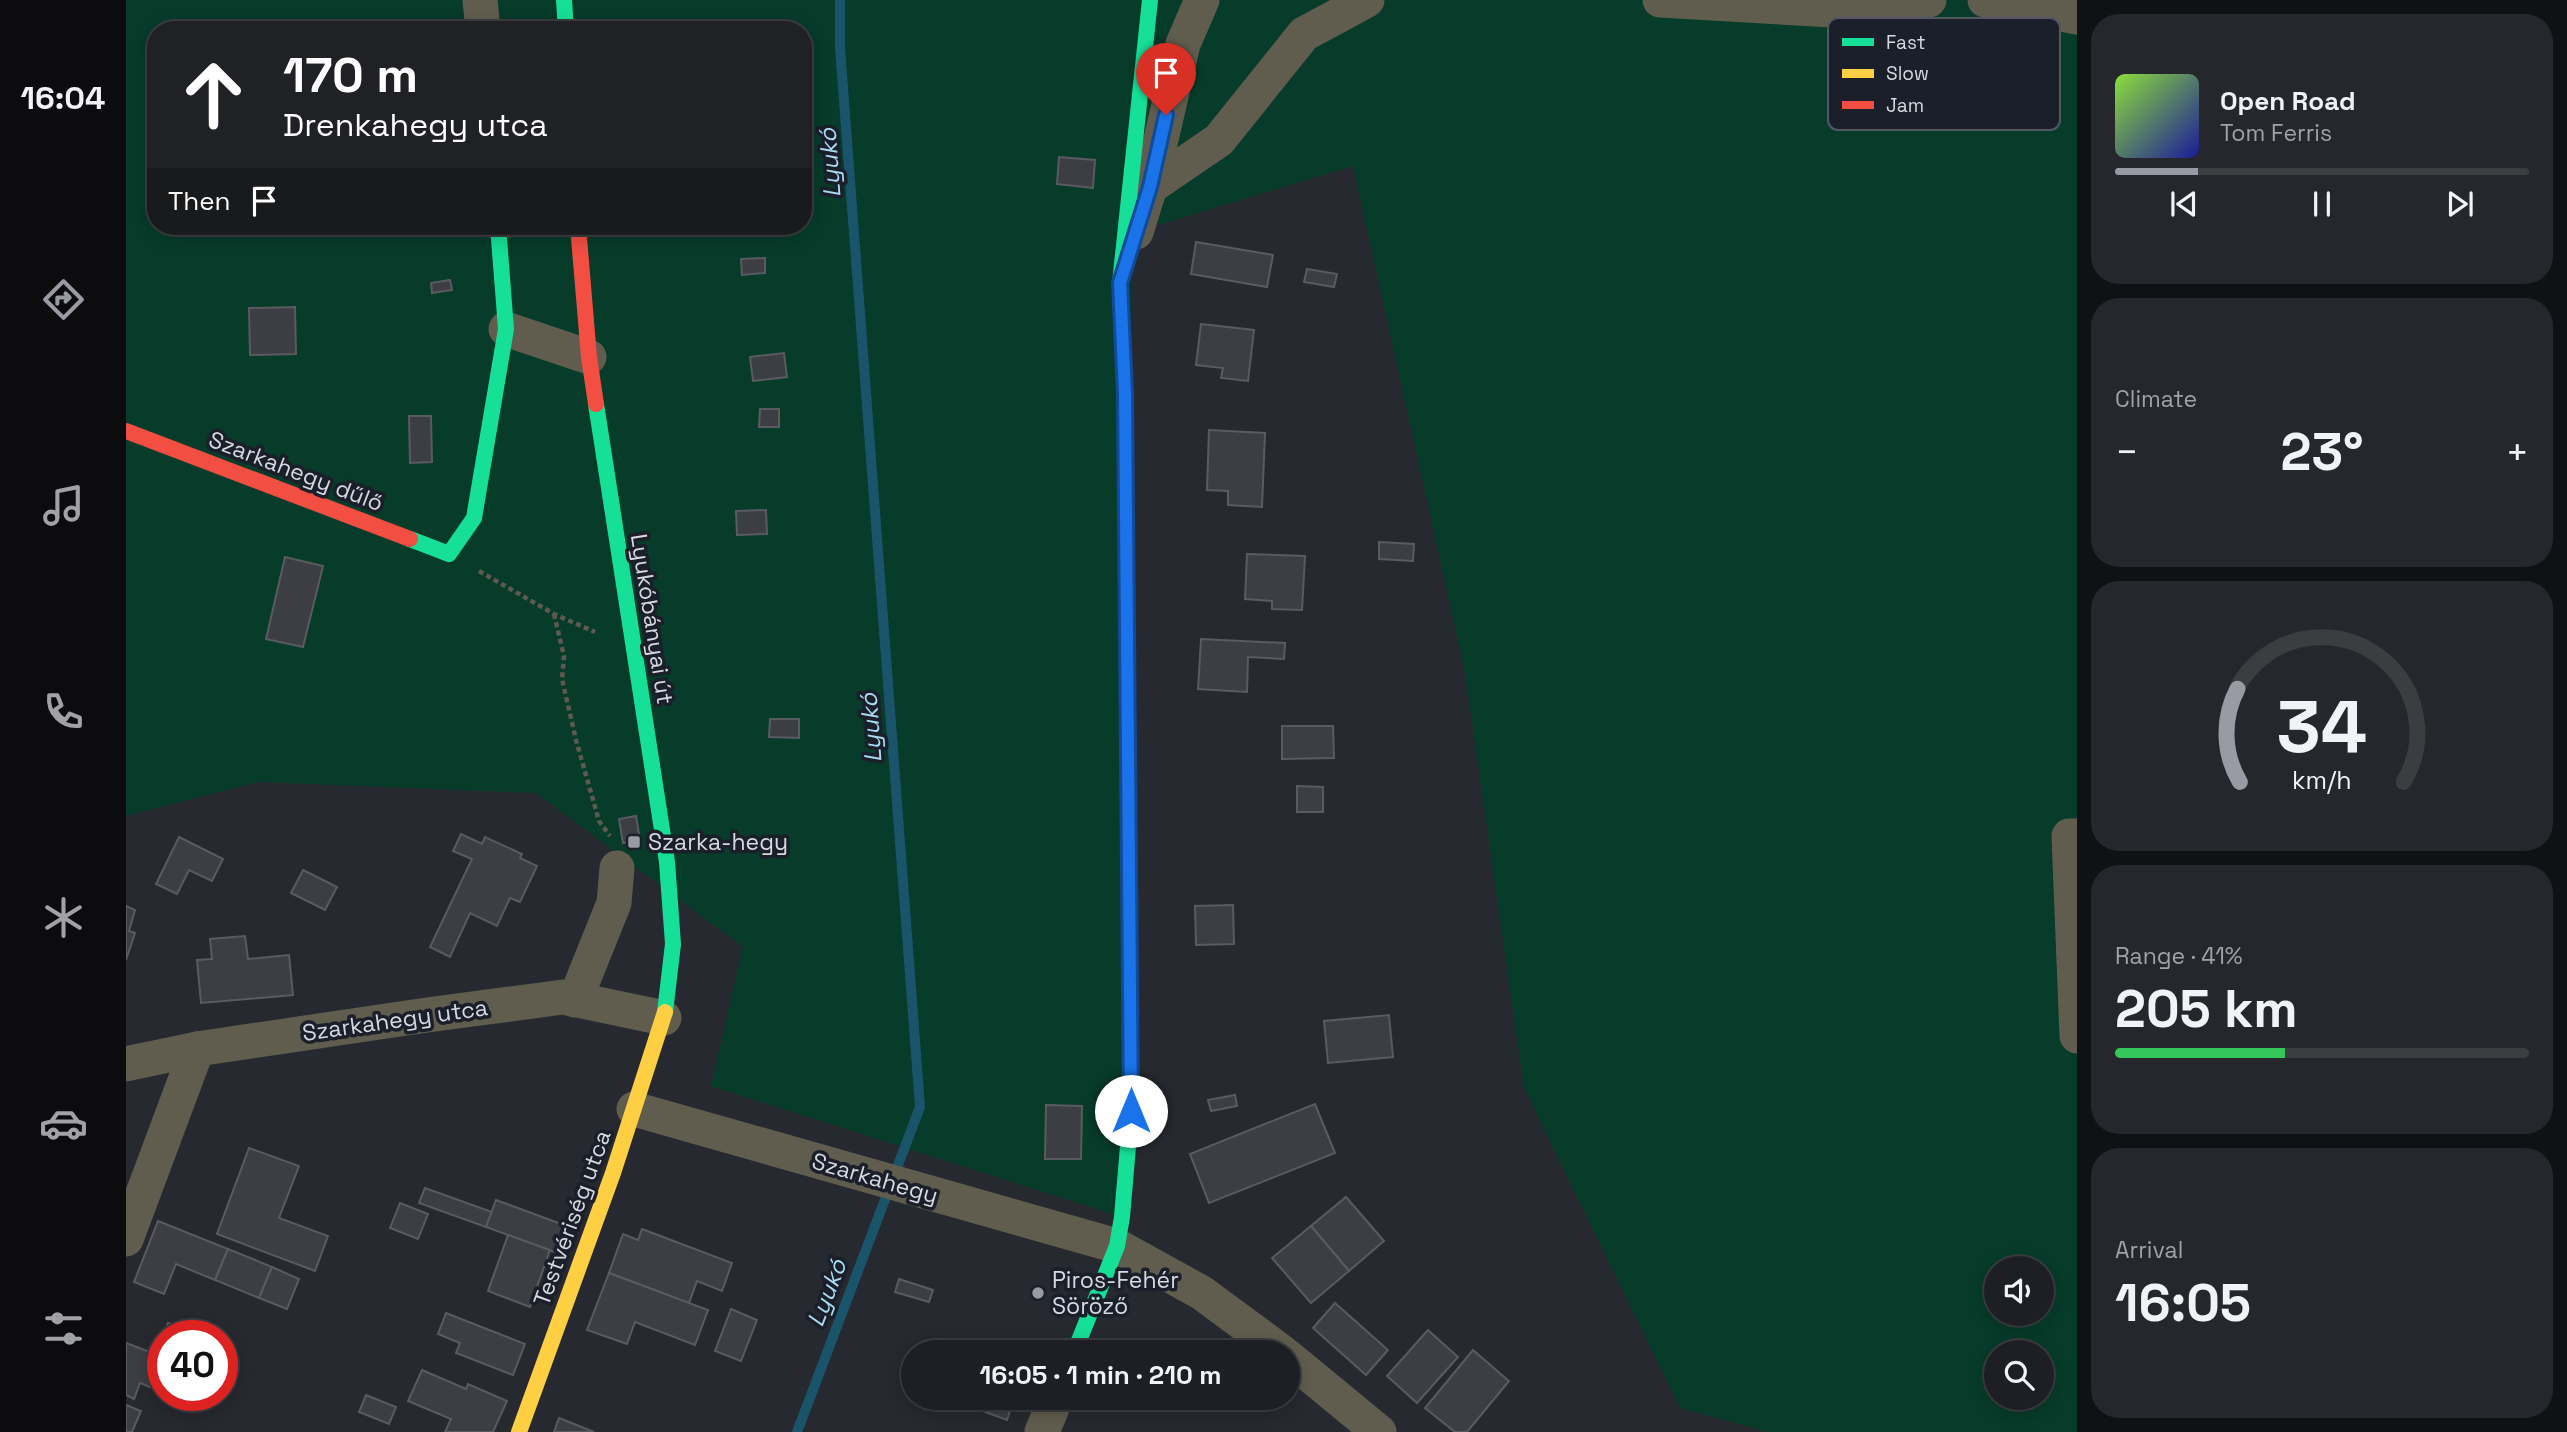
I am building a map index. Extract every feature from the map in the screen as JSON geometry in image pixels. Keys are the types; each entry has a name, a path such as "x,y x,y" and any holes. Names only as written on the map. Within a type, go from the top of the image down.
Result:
{"street":[{"path":"480,0 482,21"},
{"path":"564,0 565,21"},
{"path":"1079,1340 1117,1246 1131,1111 1125,393 1120,283 1150,0"},
{"path":"1120,283 1150,187 1183,44 1202,0"},
{"path":"1150,187 1219,140 1304,34 1367,0"},
{"path":"1660,0 1832,10 1930,0"},
{"path":"1984,0 2077,17"},
{"path":"449,554 474,517 506,329 499,235"},
{"name":"Lyukóbányai út","path":"579,235 589,357 667,862 673,944 664,1018"},
{"path":"506,329 589,357"},
{"name":"Szarkahegy dűlő","path":"126,430 449,554"},
{"path":"2077,836 2069,836 2077,1036"},
{"path":"575,1000 614,903 617,868"},
{"name":"Szarkahegy utca","path":"126,1064 197,1049 562,998 664,1018"},
{"name":"Testvériség utca","path":"519,1432 664,1018"},
{"path":"126,1239 197,1049"},
{"name":"Szarkahegy","path":"634,1109 1117,1246 1202,1293 1265,1340"},
{"path":"1300,1367 1379,1432"},
{"path":"1042,1432 1051,1410"}],"path":[{"path":"449,554 554,614 634,650"},
{"path":"554,614 564,656 562,679 576,740 599,821 610,835 617,868"}],"green space":[{"path":"126,0 2077,0 2077,1432 1768,1432 1680,1408 1524,1088 1465,673 1353,166 1132,233 1122,1217 711,1086 743,947 536,793 258,782 126,816"}],"building":[{"path":"1059,157 1095,160 1093,188 1057,184"},
{"path":"1196,242 1273,255 1267,287 1191,274"},
{"path":"765,258 765,273 742,275 741,259"},
{"path":"1307,269 1337,274 1334,287 1304,282"},
{"path":"450,280 452,290 432,293 431,283"},
{"path":"295,307 296,354 250,355 249,308"},
{"path":"1201,324 1254,330 1248,381 1221,378 1223,368 1196,365"},
{"path":"784,353 787,377 753,381 750,357"},
{"path":"760,409 779,409 779,427 759,427"},
{"path":"409,416 431,416 432,462 410,463"},
{"path":"1209,430 1265,433 1262,507 1228,505 1228,491 1207,490"},
{"path":"766,510 767,534 737,535 736,511"},
{"path":"1379,542 1414,544 1413,561 1379,559"},
{"path":"1247,554 1305,556 1302,610 1272,609 1272,601 1245,599"},
{"path":"285,557 323,566 303,647 266,639"},
{"path":"1201,639 1285,643 1284,659 1248,657 1247,692 1198,689"},
{"path":"770,719 799,719 799,738 769,737"},
{"path":"1282,726 1333,726 1334,758 1282,759"},
{"path":"1297,786 1323,787 1323,812 1297,812"},
{"path":"636,816 640,840 623,843 619,819"},
{"path":"461,834 482,844 485,837 522,854 520,858 537,866 520,902 510,898 497,926 470,913 450,957 430,947 472,859 453,851"},
{"path":"179,837 223,859 212,881 189,870 177,894 156,884"},
{"path":"303,870 337,887 325,910 291,893"},
{"path":"1233,905 1234,944 1196,945 1195,906"},
{"path":"126,906 135,910 129,931 135,933 126,960"},
{"path":"245,936 248,959 289,955 293,995 201,1003 197,960 212,959 210,939"},
{"path":"1389,1015 1393,1057 1328,1063 1324,1021"},
{"path":"1235,1095 1237,1106 1211,1111 1208,1100"},
{"path":"1315,1104 1335,1153 1209,1203 1190,1154"},
{"path":"1046,1105 1082,1106 1081,1159 1045,1159"},
{"path":"249,1148 299,1166 279,1218 328,1236 315,1271 217,1234"},
{"path":"425,1188 492,1212 486,1227 419,1203"},
{"path":"1346,1197 1384,1241 1349,1271 1311,1226"},
{"path":"496,1200 567,1226 557,1253 486,1227"},
{"path":"400,1203 428,1214 418,1239 390,1228"},
{"path":"158,1221 228,1249 215,1280 176,1264 164,1294 134,1282"},
{"path":"1311,1226 1349,1271 1311,1303 1272,1258"},
{"path":"642,1229 732,1263 722,1291 697,1281 689,1303 609,1273 623,1234 638,1240"},
{"path":"508,1235 550,1250 530,1307 488,1291"},
{"path":"228,1249 272,1267 259,1298 215,1280"},
{"path":"272,1267 299,1279 287,1309 259,1298"},
{"path":"609,1273 708,1310 695,1345 635,1322 627,1344 587,1330"},
{"path":"899,1279 933,1290 929,1302 895,1292"},
{"path":"1335,1303 1388,1350 1366,1375 1313,1328"},
{"path":"731,1309 757,1320 741,1361 715,1351"},
{"path":"446,1313 525,1344 513,1375 456,1353 460,1343 438,1334"},
{"path":"1428,1330 1458,1357 1417,1403 1387,1376"},
{"path":"126,1343 147,1351 147,1386 140,1383 134,1399 126,1395"},
{"path":"1473,1350 1509,1381 1467,1432 1455,1432 1425,1408"},
{"path":"422,1370 466,1389 468,1384 507,1401 493,1432 445,1432 451,1419 408,1401"},
{"path":"366,1395 396,1407 389,1424 359,1412"},
{"path":"126,1405 141,1411 132,1432 126,1432"},
{"path":"980,1410 1010,1410 1007,1420"},
{"path":"559,1418 594,1432 554,1432"}],"waterway":[{"name":"Lyukó","path":"797,1432 920,1107 840,48 840,0"}],"traffic: fast":[{"path":"564,0 565,21"},
{"path":"1126,507 1120,283 1150,0"},
{"path":"410,539 449,554 474,518 506,329 499,235"},
{"path":"596,404 667,862 673,944 665,1012"},
{"path":"1079,1340 1117,1246 1122,1217 1131,1111 1129,861"}],"traffic: slow":[{"path":"519,1432 613,1173 665,1012"}],"traffic: jam":[{"path":"579,235 589,357 596,404"},
{"path":"126,431 410,539"},
{"path":"1126,507 1129,861"}],"place":[{"name":"Szarka-hegy","path":"634,842"},
{"name":"Piros-Fehér Söröző","path":"1038,1293"}],"route":[{"path":"1131,1111 1125,393 1120,283 1150,187 1166,115"}]}
